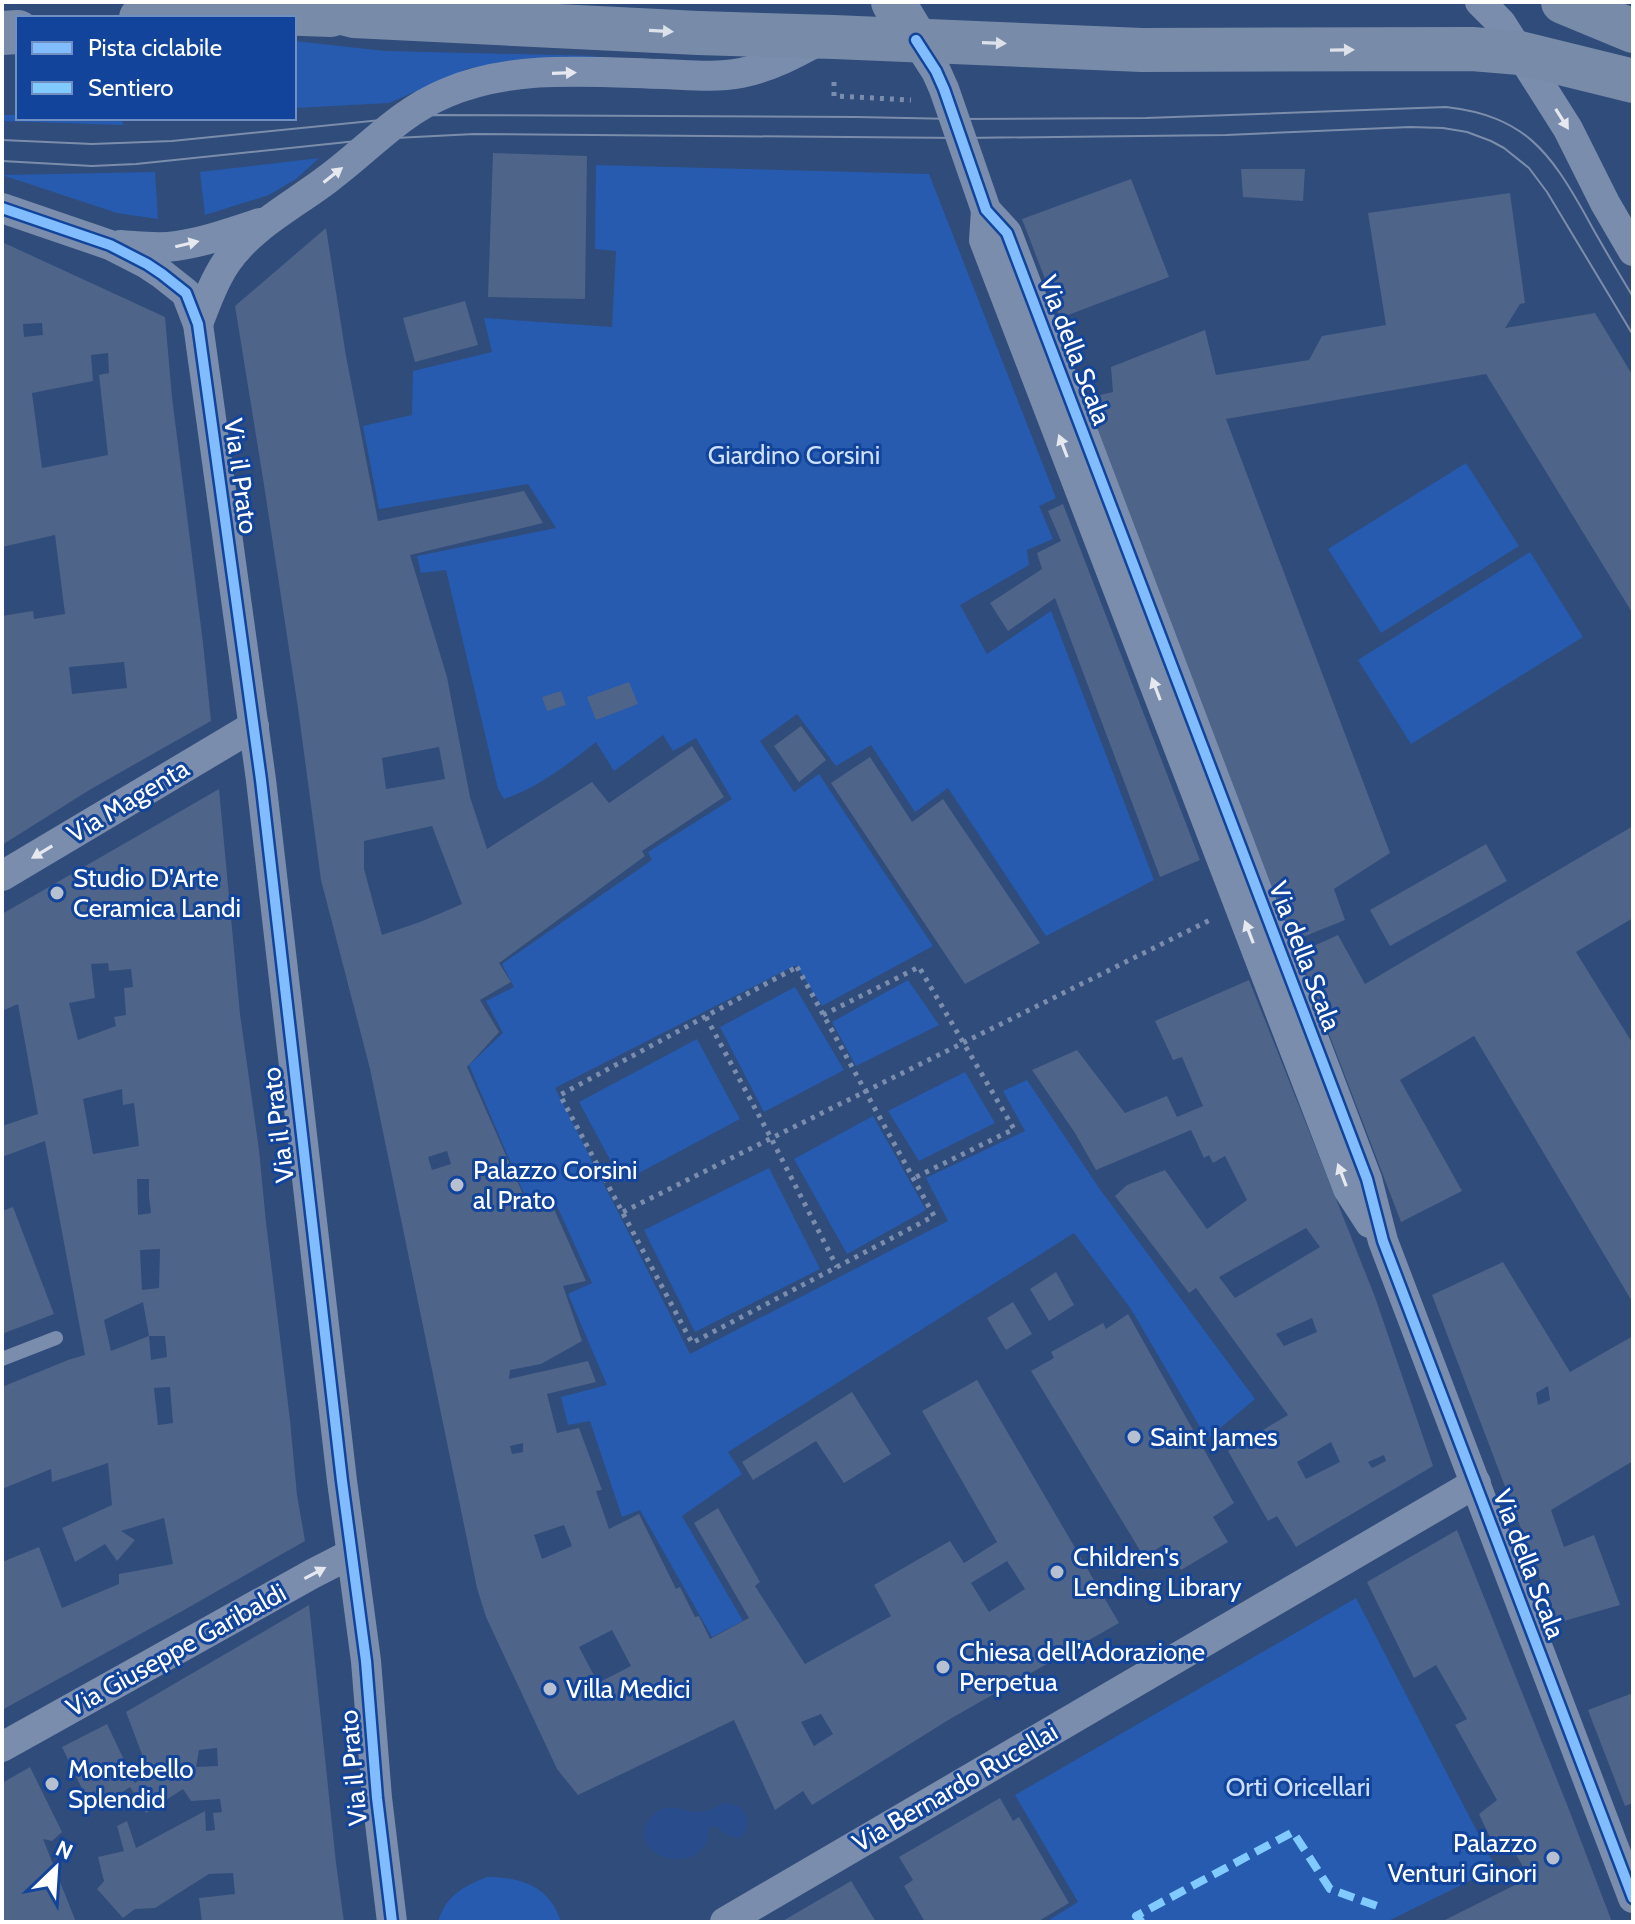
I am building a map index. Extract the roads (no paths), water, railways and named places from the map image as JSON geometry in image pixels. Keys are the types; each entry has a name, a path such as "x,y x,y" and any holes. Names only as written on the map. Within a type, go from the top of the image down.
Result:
{"main road":[{"path":"299,2 354,16 394,18"},
{"path":"443,20 525,12 576,2"},
{"path":"893,2 916,40"},
{"path":"1563,2 1633,31"},
{"path":"163,16 217,11 1142,50 1472,49 1520,53 1633,81"}],"street":[{"path":"1480,2 1501,23 1568,129 1633,251"},
{"path":"198,324 224,266 237,248 269,219 340,170 402,117 445,93 496,78 546,73 709,76 739,73 772,64 826,37"},
{"name":"Via della Scala","path":"916,40 944,89 986,210 1007,233 1367,1179 1383,1241 1633,1898"},
{"path":"2,208 110,245 155,269 180,287 190,300 198,324"},
{"path":"110,245 177,246 221,236 269,219"},
{"name":"Via il Prato","path":"198,324 254,726 366,1661 377,1798 392,1922"},
{"name":"Via Magenta","path":"2,876 254,726"},
{"name":"Via Bernardo Rucellai","path":"725,1922 1476,1483"},
{"name":"Via Giuseppe Garibaldi","path":"2,1747 351,1554"}],"lane":[{"path":"2,1359 56,1338"}],"tram line":[{"path":"2,140 92,144 172,141 431,115 1146,118 1446,107 1496,119 1516,129 1547,156 1573,193 1633,297"},
{"path":"2,161 92,166 136,164 376,139 474,134 962,138 1226,135 1443,128 1467,132 1491,141 1529,168 1547,192 1633,335"}],"place":[{"name":"Studio D'Arte Ceramica Landi","path":"57,893"},
{"name":"Palazzo Corsini al Prato","path":"457,1185"},
{"name":"Saint James","path":"1134,1437"},
{"name":"Children's Lending Library","path":"1057,1572"},
{"name":"Chiesa dell'Adorazione Perpetua","path":"943,1667"},
{"name":"Villa Medici","path":"550,1689"},
{"name":"Montebello Splendid","path":"52,1784"},
{"name":"Palazzo Venturi Ginori","path":"1553,1858"}],"park label":[{"name":"Giardino Corsini","path":"794,455"},
{"name":"Orti Oricellari","path":"1298,1787"}]}
